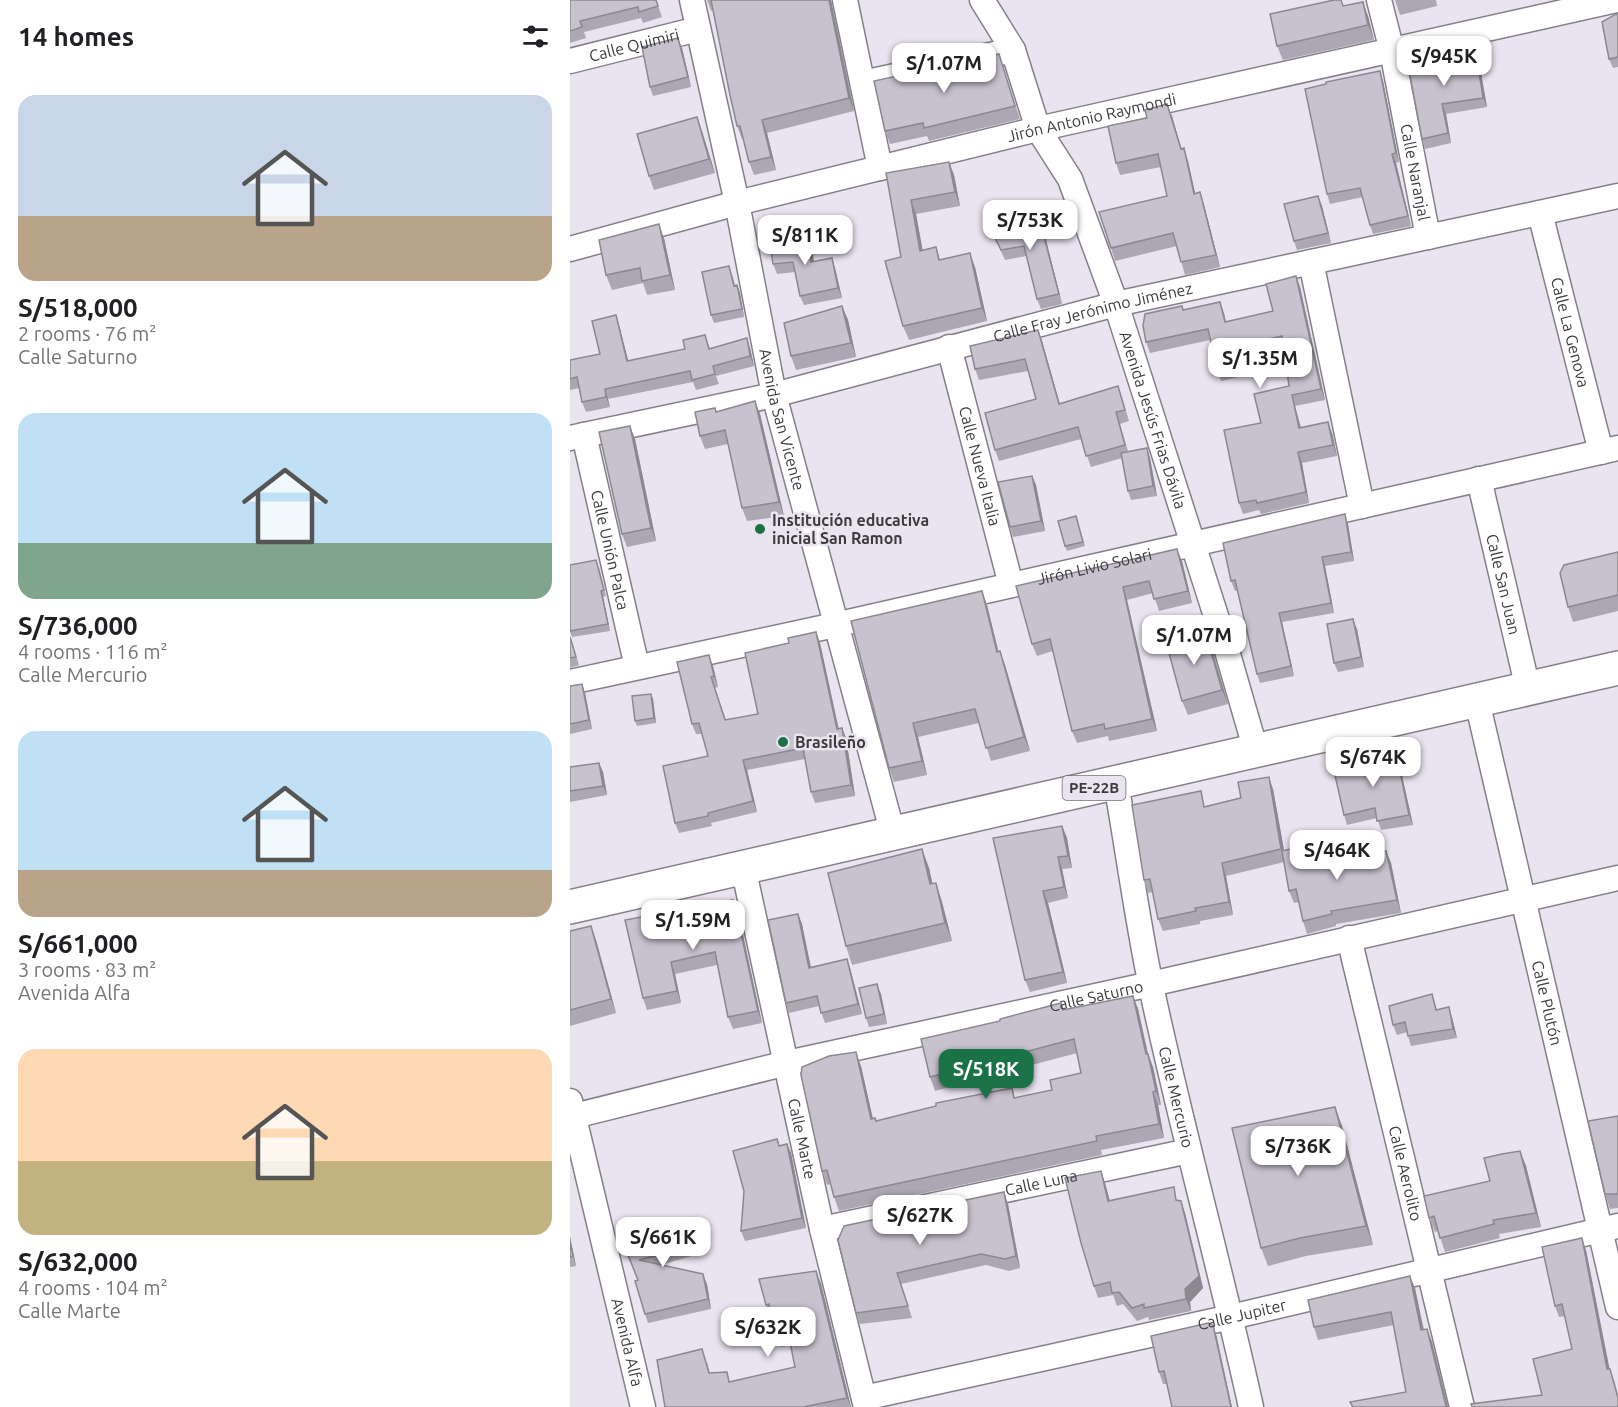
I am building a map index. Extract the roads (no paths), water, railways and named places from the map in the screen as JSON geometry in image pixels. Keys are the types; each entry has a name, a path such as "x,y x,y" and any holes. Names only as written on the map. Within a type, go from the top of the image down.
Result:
{"highway":[{"name":"PE-22B","path":"570,907 1618,669"}],"street":[{"name":"Avenida San Vicente","path":"692,0 736,203 774,395 893,834"},
{"path":"845,0 880,168"},
{"name":"Avenida Jesús Frias Dávila","path":"982,0 1013,50 1038,129 1070,179 1116,304 1193,543 1256,751"},
{"name":"Calle Naranjal","path":"1379,0 1392,51 1428,237"},
{"name":"Jirón Antonio Raymondi","path":"570,249 736,203 1038,129 1617,0"},
{"name":"Calle Quimiri","path":"570,61 698,28"},
{"path":"863,83 1013,50"},
{"name":"Calle Fray Jerónimo Jiménez","path":"577,437 774,395 1116,304 1618,196"},
{"name":"Calle La Genova","path":"1540,213 1609,450"},
{"path":"1311,262 1362,506"},
{"name":"Calle Nueva Italia","path":"949,347 1011,585"},
{"name":"Calle Unión Palca","path":"577,437 637,667"},
{"name":"Jirón Livio Solari","path":"570,682 836,625 1609,450"},
{"name":"Calle San Juan","path":"1479,479 1528,689"},
{"name":"Calle Plutón","path":"1477,701 1524,899 1609,1228 1618,1307"},
{"name":"Calle Mercurio","path":"1116,783 1151,984 1251,1407"},
{"name":"Calle Marte","path":"743,867 822,1229 865,1403"},
{"name":"Calle Saturno","path":"571,1111 1151,984 1618,878"},
{"name":"Calle Aerolito","path":"1349,938 1462,1407"},
{"name":"Avenida Alfa","path":"571,1111 641,1406"},
{"name":"Calle Luna","path":"822,1229 1189,1151"},
{"name":"Calle Jupiter","path":"865,1403 1609,1228"}],"place":[{"name":"Institución educativa inicial San Ramon","path":"760,529"},
{"name":"Brasileño","path":"783,742"}]}
